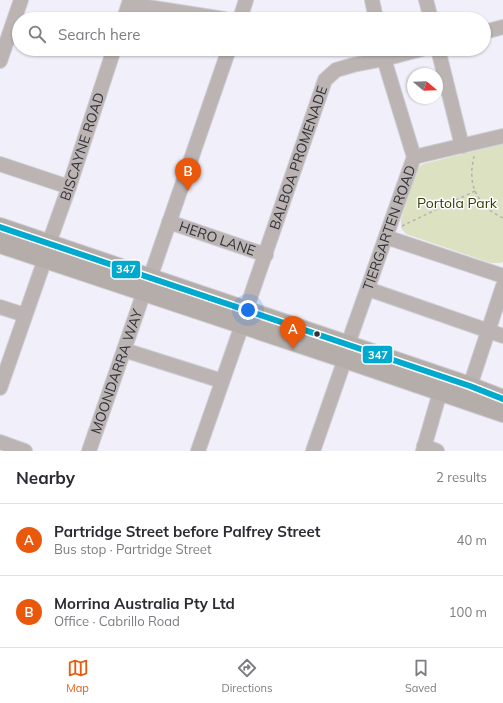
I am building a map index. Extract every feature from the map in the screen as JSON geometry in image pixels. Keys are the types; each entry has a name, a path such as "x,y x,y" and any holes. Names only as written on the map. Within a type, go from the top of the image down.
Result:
{"main road":[{"path":"0,227 47,251 346,352 470,386 503,399"},
{"path":"0,244 47,251"},
{"path":"346,352 440,392 503,413"}],"street":[{"path":"17,12 21,0"},
{"path":"242,12 246,0"},
{"path":"372,0 375,12"},
{"path":"426,0 429,12"},
{"path":"126,12 130,2 185,12"},
{"path":"0,61 12,26"},
{"path":"491,30 503,27"},
{"name":"BISCAYNE ROAD","path":"0,388 69,187 112,56"},
{"name":"MOONDARRA WAY","path":"89,451 227,56"},
{"name":"BALBOA PROMENADE","path":"198,451 325,80 336,70 378,56"},
{"name":"TIERGARTEN ROAD","path":"313,451 414,157 384,56"},
{"path":"440,56 462,146"},
{"path":"414,157 503,136"},
{"path":"0,164 69,187"},
{"name":"HERO LANE","path":"169,222 266,255"},
{"path":"386,237 503,276"},
{"path":"470,386 503,286"},
{"path":"368,288 503,336"},
{"path":"0,307 25,315"},
{"path":"124,350 222,381"},
{"path":"428,449 440,392"},
{"path":"0,442 24,451"}],"path":[{"path":"474,155 472,177 475,191 489,210 503,218"},
{"path":"399,228 475,191"}],"green space":[{"name":"Portola Park","path":"503,144 503,262 491,263 406,234 401,228 401,220 418,168 423,164"}],"transit line":[{"name":"347","path":"0,227 470,386 503,399"}],"place":[{"name":"Morrina Australia Pty Ltd","path":"188,191"},
{"name":"Partridge Street before Palfrey Street","path":"293,349"}]}
